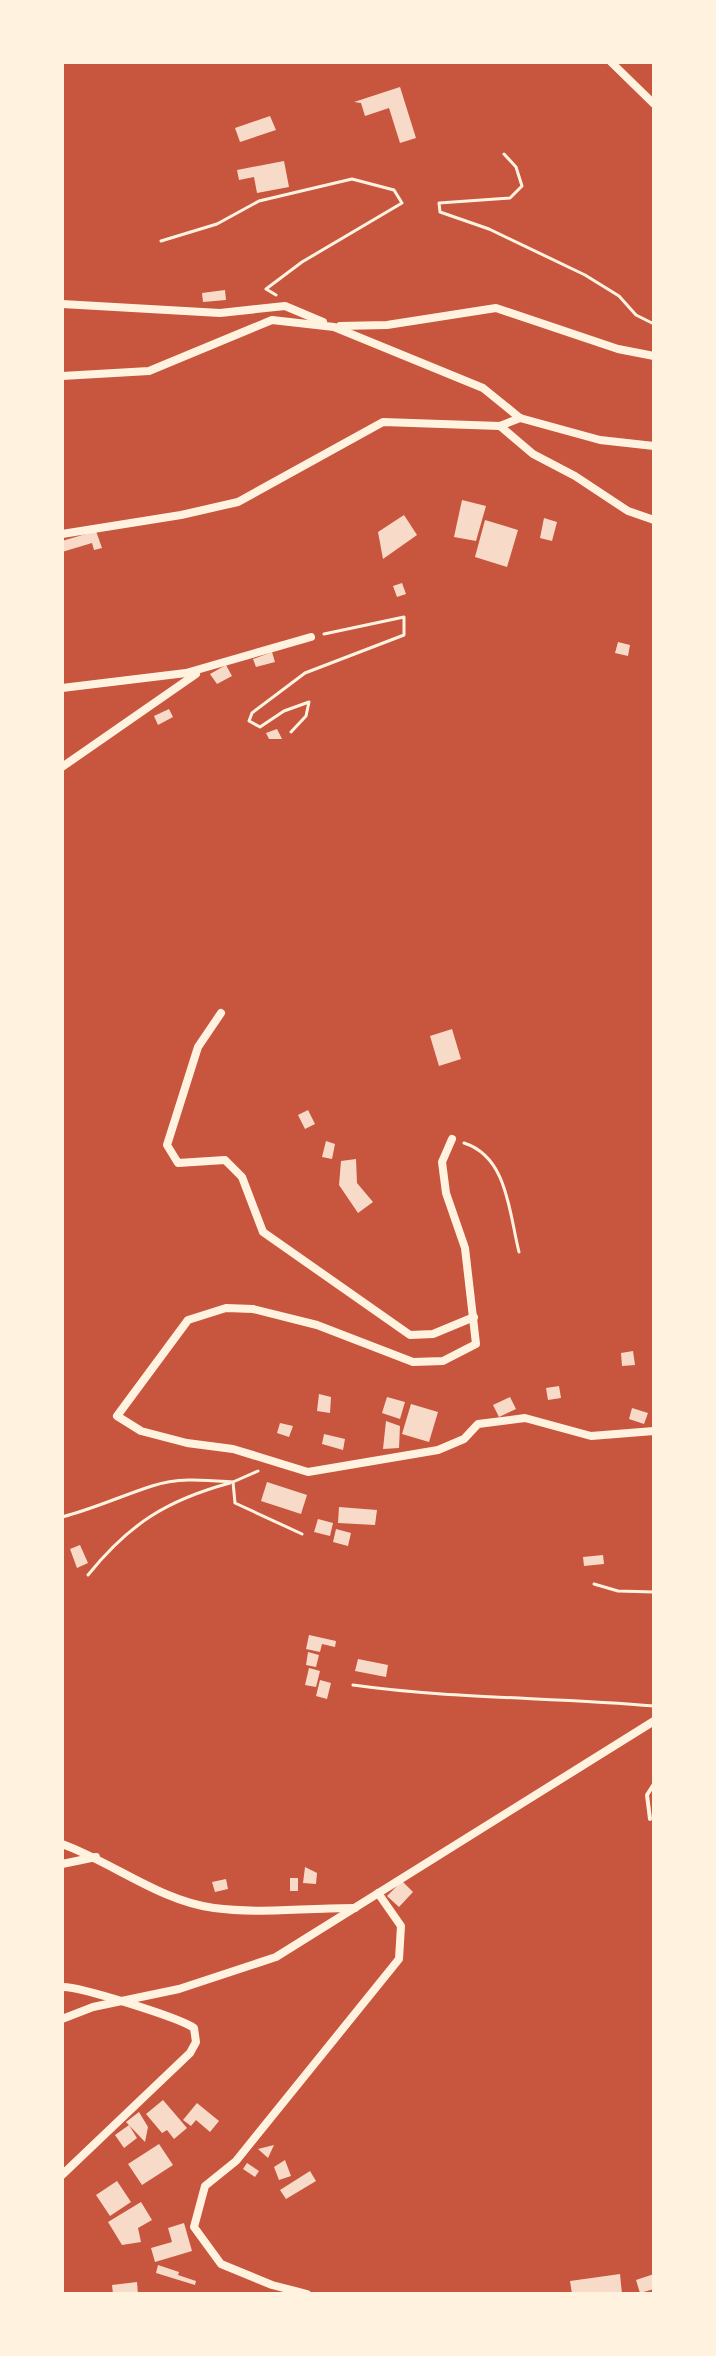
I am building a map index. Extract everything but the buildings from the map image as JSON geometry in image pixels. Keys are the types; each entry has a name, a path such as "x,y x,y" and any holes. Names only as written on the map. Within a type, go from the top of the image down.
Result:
{"street":[{"path":"611,62 654,104"},
{"path":"62,304 220,313 285,306 483,388 520,418 600,440 654,446"},
{"path":"62,376 149,371 272,320 334,327 387,325 496,308 618,349 654,356"},
{"path":"62,534 181,515 238,502 383,422 500,426 520,418"},
{"path":"500,426 533,454 575,476 628,511 654,520"},
{"path":"62,688 204,668 311,637"},
{"path":"62,767 204,668"},
{"path":"221,1013 198,1047 167,1145 178,1163 225,1160 242,1177 263,1232 410,1335 433,1334 474,1317"},
{"path":"452,1139 442,1162 446,1193 465,1248 476,1344 443,1361 413,1362 317,1325 253,1309 226,1308 188,1320 117,1416 141,1431 187,1443 233,1449 308,1472 438,1450 464,1439 478,1424 525,1418 591,1436 654,1431"},
{"path":"62,2019 117,2002 179,1989 276,1957 654,1721"},
{"path":"62,1844 97,1857 143,1883 214,1908 355,1908"},
{"path":"62,1864 97,1857"},
{"path":"307,2294 272,2285 221,2264 194,2227 205,2186 236,2161 399,1959 401,1926 378,1893"},
{"path":"62,1987 79,1986 117,2002 181,2019 194,2028 196,2042 190,2053 62,2175"}],"lane":[{"path":"650,1819 647,1795 654,1784"}],"path":[{"path":"504,154 516,167 522,186 510,198 439,203 440,212 489,229 585,275 619,296 636,315 654,324"},
{"path":"161,241 217,224 259,201 352,179 394,190 402,203 302,262 266,289 280,297"},
{"path":"291,732 306,716 309,702 284,711 260,727 249,721 252,713 305,673 404,635 404,617 311,637"},
{"path":"452,1139 472,1146 499,1168 519,1252"},
{"path":"88,1575 112,1545 140,1522 186,1495 233,1482 276,1463"},
{"path":"62,1517 94,1509 154,1485 194,1479 233,1482"},
{"path":"233,1482 235,1503 302,1534"},
{"path":"594,1584 618,1591 654,1592"},
{"path":"353,1685 418,1694 501,1695 654,1706"}]}
